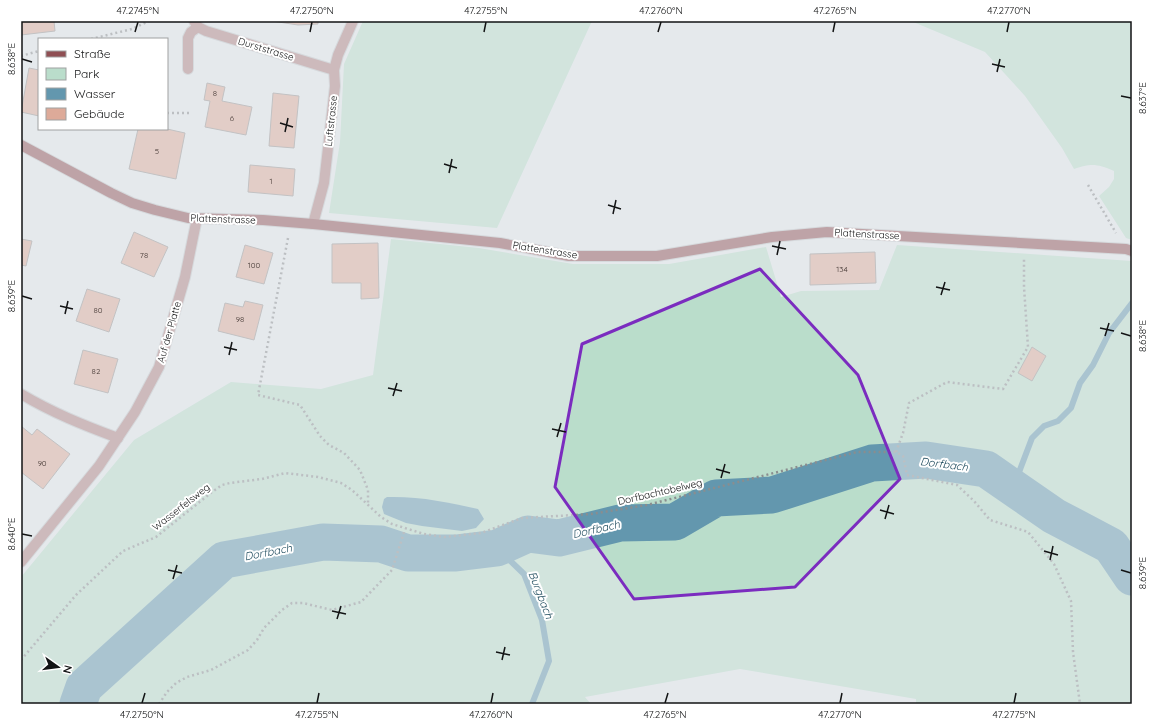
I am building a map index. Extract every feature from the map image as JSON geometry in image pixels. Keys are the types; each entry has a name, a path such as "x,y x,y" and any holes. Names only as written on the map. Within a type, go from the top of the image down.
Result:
{"street":[{"name":"Luftstrasse","path":"313,224 324,183 335,86 334,70 338,55 353,21"},
{"name":"Durststrasse","path":"188,69 188,38 196,24 206,31 334,70"},
{"name":"Plattenstrasse","path":"21,145 132,203 188,218 313,224 500,243 569,256 657,256 772,237 827,232 883,234 1129,250"},
{"name":"Auf der Platte","path":"21,562 99,466 135,412 159,367 185,277 197,218"},
{"path":"21,394 70,420 118,438"}],"path":[{"path":"95,38 132,29 150,21"},
{"path":"21,56 38,51"},
{"path":"168,113 189,113"},
{"path":"1088,185 1129,250"},
{"path":"290,222 258,395 300,406 320,436 329,445 344,453 360,470 368,490 368,503"},
{"path":"896,452 903,433 909,403 947,382 1003,389 1028,347 1024,287 1024,244"},
{"name":"Dorfbachtobelweg","path":"405,529 444,537 481,533 522,518 591,514 647,505 858,452 896,452 903,456 907,475 957,485 974,501 990,520 1028,532 1054,564 1071,601 1073,652 1080,704"},
{"name":"Wasserfelsweg","path":"21,660 76,595 123,551 156,537 222,485 262,479 285,473 318,477 341,483 368,503 381,517 392,524 405,529"},
{"path":"159,704 167,692 176,683 187,677 211,670 248,650 257,640 264,628 282,610 292,603 332,610 361,602 392,570 405,529"}],"highlighted area":[{"path":"760,269 858,375 900,479 795,587 634,599 555,487 582,344"}],"green space":[{"path":"363,21 592,21 497,228 329,213 340,142 344,64"},
{"path":"911,21 1132,21 1132,240 1126,238 1099,196 1109,187 1114,179 1114,171 1094,165 1074,169 1062,148 1025,96 985,52"},
{"path":"391,239 479,248 573,264 669,264 766,247 781,297 801,291 879,290 897,245 1132,261 1132,704 916,704 916,699 740,669 585,697 591,704 470,704 470,702 456,704 21,704 21,577 134,440 231,382 321,389 373,375"}],"water":[{"path":"387,497 422,499 467,506 478,509 484,519 476,528 462,531 406,523 384,514 382,507 384,499"}],"building":[{"path":"21,21 54,21 55,31 21,35"},
{"path":"272,21 318,21 318,24 298,25"},
{"path":"29,68 38,70 38,116 21,112"},
{"path":"207,83 225,87 222,101 252,107 246,135 205,127 210,101 204,100"},
{"path":"273,93 299,96 294,148 269,146"},
{"path":"168,129 185,133 176,179 129,169 138,130"},
{"path":"250,165 295,169 293,196 248,192"},
{"path":"134,232 168,247 154,277 121,263"},
{"path":"21,239 32,241 26,266 21,265"},
{"path":"378,243 379,298 361,299 361,283 332,283 332,244"},
{"path":"245,245 273,253 264,284 236,277"},
{"path":"875,252 876,283 810,285 810,254"},
{"path":"87,289 120,299 109,332 76,321"},
{"path":"245,301 263,305 254,340 218,331 225,303 243,307"},
{"path":"1032,347 1046,356 1032,381 1018,373"},
{"path":"83,350 118,359 108,393 74,384"},
{"path":"21,426 32,435 37,429 70,454 43,489 21,472"}],"waterway":[{"path":"1013,488 1032,438 1044,426 1058,421 1071,408 1080,383 1093,365 1109,333 1132,303"},
{"name":"Dorfbach","path":"78,704 84,687 224,560 323,542 381,544 408,553 456,553 497,548 528,534 559,538 620,523 675,522 716,498 772,495 872,463 926,460 986,469 1054,516 1111,546 1132,577"},
{"name":"Burgbach","path":"497,548 524,574 542,620 549,661 532,704"}]}
